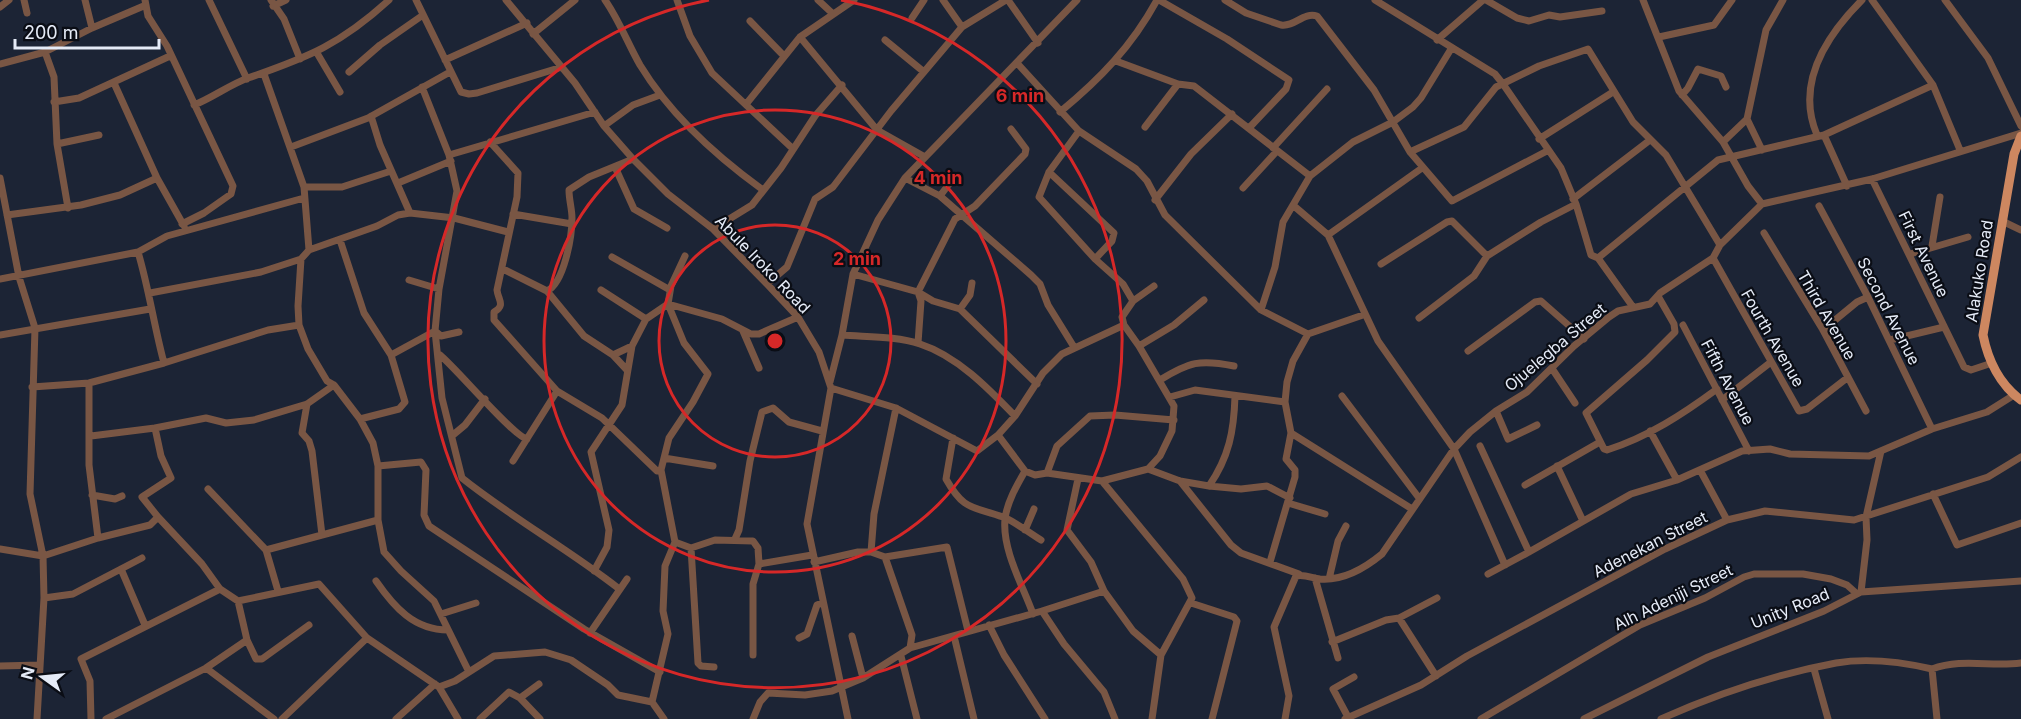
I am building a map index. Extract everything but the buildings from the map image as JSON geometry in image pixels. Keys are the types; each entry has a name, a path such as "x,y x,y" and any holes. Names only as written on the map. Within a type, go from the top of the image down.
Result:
{"main road":[{"name":"Alakuko Road","path":"2017,398 1992,363 1983,335 2014,154 2021,135"}],"street":[{"path":"0,7 9,0"},
{"path":"24,0 27,13"},
{"path":"85,0 92,28"},
{"path":"209,0 247,79"},
{"path":"286,0 272,3 284,19 300,59"},
{"path":"194,105 247,79 317,53 341,40 380,3 389,0"},
{"path":"416,0 461,92 469,94 562,67"},
{"name":"Abule Iroko Road","path":"506,0 562,67 604,126 633,159 668,194 714,229 798,317 819,352 830,385"},
{"path":"533,34 575,0"},
{"path":"605,0 660,95 729,166 763,190"},
{"path":"677,0 699,55 712,73 747,103 792,148"},
{"path":"818,0 832,13"},
{"path":"747,103 800,37 854,0"},
{"path":"912,18 924,0"},
{"path":"943,0 962,27"},
{"path":"767,284 787,267 815,199 828,193 962,27 1007,0 1038,43"},
{"path":"848,719 813,559 807,512 852,274 878,220 905,178 1038,43 1077,0"},
{"path":"1060,112 1116,61 1141,30 1158,0 1227,39 1288,80 1286,89 1249,128"},
{"path":"1225,0 1246,13 1281,26 1286,26 1310,14 1317,16 1374,90 1410,152 1452,201 1547,151"},
{"path":"1375,0 1451,49 1495,74 1561,168 1575,202 1588,250 1591,255 1598,258 1633,307"},
{"path":"1437,40 1485,0 1517,18 1529,21 1549,15 1560,17 1602,11"},
{"path":"1643,0 1682,95 1724,142 1762,204 1847,186 1960,150 2021,135"},
{"path":"1659,37 1714,25 1732,0"},
{"path":"1724,142 1747,119 1766,30 1783,0"},
{"path":"1847,186 1809,112 1809,98 1816,62 1837,26 1862,0"},
{"path":"1872,0 1933,85 1960,150"},
{"path":"1945,0 1988,58 2021,126"},
{"path":"0,64 45,52 146,3 148,16 194,105 233,190 184,227 138,252 0,279"},
{"path":"349,72 380,45 423,15"},
{"path":"750,21 784,56"},
{"path":"445,60 527,23"},
{"path":"800,37 817,61 842,85 877,130 925,157"},
{"path":"885,40 924,72"},
{"path":"1410,152 1464,127 1496,87 1585,48 1593,56 1633,122 1666,155 1720,245"},
{"path":"1261,309 1275,267 1283,222 1310,176 1353,142 1393,122 1421,98 1451,49"},
{"path":"45,52 54,77 57,144 68,208"},
{"path":"317,53 340,92"},
{"path":"54,102 80,98 170,56"},
{"path":"1116,61 1178,84 1194,86 1310,176"},
{"path":"1017,63 1079,131 1136,169 1147,181 1155,200 1165,215 1261,309 1308,334"},
{"path":"1682,95 1698,69 1721,76 1726,87"},
{"path":"291,147 371,116 450,72"},
{"path":"264,74 304,187 309,250"},
{"path":"114,83 157,177 184,227"},
{"path":"1145,127 1178,84"},
{"path":"714,229 752,205 781,168 815,116 842,85"},
{"path":"1598,258 1718,160 1821,135 1933,85"},
{"path":"422,87 450,158 457,191 435,331 440,355 442,398 462,478 618,588"},
{"path":"1243,188 1327,89"},
{"path":"1539,139 1613,92"},
{"path":"604,126 633,105 660,95"},
{"path":"398,183 490,142 595,112"},
{"path":"1155,200 1191,154 1232,114"},
{"path":"371,116 391,171 410,213"},
{"path":"1747,119 1762,150"},
{"path":"918,343 921,301 918,292 955,219 960,213 975,206 1025,154 1026,148 1011,129"},
{"path":"1079,131 1049,172 1039,197 1095,259 1123,284 1133,301"},
{"path":"57,144 99,135"},
{"path":"1419,318 1474,276 1487,256 1575,202 1650,140"},
{"path":"490,142 518,173 513,214 497,290 501,306 494,312 494,320 557,391 602,418 657,471 661,470"},
{"path":"547,291 554,288 561,275 572,224 569,190 589,177 633,159"},
{"path":"615,167 634,209 667,228"},
{"path":"1328,235 1422,168"},
{"path":"304,187 342,187 391,171"},
{"path":"1049,172 1114,233 1112,241 1095,259"},
{"path":"940,196 955,176"},
{"path":"4,211 68,208 120,195 157,177"},
{"path":"0,178 4,211 19,277 35,328 30,495 43,556 44,598 37,719"},
{"path":"905,178 940,196 1040,284 1048,305 1074,347"},
{"name":"First Avenue","path":"1872,179 1964,367 1971,370 1992,363"},
{"path":"1932,246 1940,197"},
{"path":"184,227 304,198"},
{"name":"Ojuelegba Street","path":"1299,574 1329,579 1355,572 1383,554 1454,449 1496,411 1527,392 1553,370 1609,317 1633,307 1650,304 1713,258 1720,245 1762,204"},
{"path":"1294,206 1328,235 1364,315 1400,376 1454,449 1505,565"},
{"name":"Second Avenue","path":"1819,206 1890,340 1932,429"},
{"path":"150,293 261,272 301,259 309,250 377,226 398,215 410,213 454,218 508,232"},
{"path":"513,214 572,224"},
{"path":"1381,264 1452,221 1487,256"},
{"path":"2002,221 2021,230"},
{"name":"Third Avenue","path":"1764,233 1823,330 1866,411"},
{"path":"1910,254 1968,237"},
{"path":"340,240 364,313 391,355 405,402 402,408 360,419"},
{"path":"138,252 150,293 150,309 164,363"},
{"path":"652,702 668,634 668,625 663,611 665,566 675,542 661,470 669,438 708,374 684,343 668,304 670,290 685,256"},
{"path":"612,257 670,290"},
{"name":"Fourth Avenue","path":"1713,258 1799,411 1807,409 1847,378"},
{"path":"301,259 299,324 308,349 327,381 334,385 360,419 373,443 378,466 378,520 384,552 434,601 468,670"},
{"path":"503,269 547,291 584,336 613,355 627,370"},
{"path":"852,274 918,292 933,301 960,309 1037,384"},
{"path":"409,280 440,290"},
{"path":"960,309 970,295 972,283"},
{"path":"1148,469 1167,443 1174,420 1174,406 1139,346 1124,326 1124,313 1133,301 1154,286"},
{"path":"602,290 646,319"},
{"path":"1658,296 1674,324 1675,332 1639,368 1588,410 1587,416 1600,442 1607,450 1650,432 1678,417 1717,389"},
{"path":"1823,330 1857,302 1868,297"},
{"path":"1139,346 1174,325 1204,300"},
{"path":"1468,351 1534,302 1541,302 1584,339"},
{"path":"594,571 607,547 609,530 591,452 592,447 610,427 622,405 632,346 646,319 668,304 722,319 743,331 759,334 798,317"},
{"path":"0,334 150,309"},
{"path":"1270,562 1289,501 1295,470 1286,459 1291,433 1285,402 1293,361 1308,334 1364,315"},
{"path":"32,387 89,383 164,363 268,330 299,324"},
{"name":"Fifth Avenue","path":"1683,325 1749,451"},
{"path":"830,385 896,408 977,451 998,435 1015,416 1056,359 1074,347 1124,326"},
{"path":"1890,340 1944,327"},
{"path":"391,355 435,331"},
{"path":"435,331 441,336 459,332"},
{"path":"743,331 759,368"},
{"path":"842,334 918,343 961,366 992,392 1015,416"},
{"path":"613,355 632,346"},
{"path":"440,355 485,399 516,434 527,439"},
{"path":"1160,380 1184,365 1200,361 1234,366"},
{"path":"1722,400 1772,362"},
{"path":"1553,370 1575,403"},
{"path":"89,383 91,436 89,465 98,538"},
{"path":"91,436 155,428 206,418 226,423 254,420 307,404 334,385"},
{"path":"1170,397 1195,390 1285,402"},
{"path":"513,460 557,391"},
{"path":"1209,486 1229,451 1235,418 1235,396"},
{"path":"1342,396 1419,498"},
{"path":"1488,574 1631,494 1677,480 1728,456 1770,449 1790,454 1858,456 1881,451 1932,429 1987,412 2017,398"},
{"path":"453,435 465,425 485,399"},
{"path":"307,404 303,433 312,451 322,535"},
{"path":"735,539 739,530 750,461 762,412 773,408 789,422 822,431"},
{"path":"872,552 874,514 896,408"},
{"path":"1496,411 1508,439 1538,426"},
{"path":"1047,473 1058,446 1089,416 1115,415 1174,420"},
{"path":"155,428 161,456 171,478 142,496 158,517 202,564 220,589 238,601 247,640 256,658 262,659 309,625"},
{"path":"1650,432 1677,480"},
{"path":"1291,433 1412,510"},
{"path":"998,435 1025,471 1035,475 1047,473 1102,481 1148,469 1180,481 1209,486 1241,489 1267,486 1289,501 1325,514"},
{"path":"953,438 946,479 957,496 972,510 1005,518 1041,540"},
{"path":"1525,485 1600,442"},
{"path":"1480,446 1529,552"},
{"path":"1858,592 1868,540 1866,517 1881,451"},
{"name":"Adenekan Street","path":"1346,718 1395,698 1467,656 1665,549 1727,520 1765,511 1854,520 1988,477 2021,457"},
{"path":"664,458 713,466"},
{"path":"378,466 421,462 426,470 424,515 429,526 590,633 660,672"},
{"path":"1557,466 1583,521"},
{"path":"1700,470 1727,520"},
{"path":"1025,471 1014,491 1005,518 1006,534 1033,614"},
{"path":"1078,479 1067,530 1091,562 1104,591 1133,632 1161,655"},
{"path":"1102,481 1183,579 1190,592 1191,603 1161,655 1152,719"},
{"path":"1180,481 1231,546 1241,553 1299,574 1274,627 1289,696 1285,719"},
{"path":"208,489 266,550 278,591"},
{"path":"1933,494 1954,544 1957,546 2021,523"},
{"path":"92,495 115,499 122,496"},
{"path":"1025,530 1034,509"},
{"path":"0,549 43,556 98,538 150,525 158,517"},
{"path":"266,550 378,520"},
{"path":"1329,579 1338,542 1346,526"},
{"path":"739,530 746,539"},
{"path":"675,542 691,548 715,540 746,539 753,541 758,548 759,564 753,584 753,655"},
{"path":"759,564 872,552 885,557 946,547 968,631"},
{"path":"691,548 698,663 701,666 714,667"},
{"path":"885,557 912,635 910,648"},
{"path":"44,598 73,594 142,558"},
{"path":"121,569 145,625"},
{"name":"Alh Adeniji Street","path":"1481,719 1640,625 1706,598 1744,577 1754,574 1803,574 1832,579 1858,592"},
{"path":"1315,578 1338,658"},
{"path":"590,633 618,588 627,579"},
{"path":"376,581 396,608 410,619 435,630 448,630"},
{"name":"Unity Road","path":"1584,719 1708,657 1824,611 1858,592 2021,581"},
{"path":"238,601 319,584 367,638 437,686 458,719"},
{"path":"91,719 90,681 81,659 220,589"},
{"path":"753,719 760,702 768,693 805,695 841,688 901,656 910,648 1033,614 1104,591"},
{"path":"1332,642 1386,620 1399,618 1437,598"},
{"path":"441,614 476,603"},
{"path":"799,638 807,634 817,605 822,603"},
{"path":"1191,603 1234,616 1237,621 1212,719"},
{"path":"1042,611 1064,644 1100,686 1115,719"},
{"path":"1399,618 1436,676"},
{"path":"989,625 1004,655 1045,719"},
{"path":"852,636 863,678"},
{"path":"954,636 974,719"},
{"path":"282,719 367,638"},
{"path":"106,719 206,668 247,640"},
{"path":"396,719 437,686 454,681 468,670 494,656 545,652 558,654 608,685 618,695 652,702 664,719"},
{"path":"901,656 917,719"},
{"path":"1661,719 1723,694 1836,663 1890,663 1932,669 1947,663 2021,663"},
{"path":"0,666 40,665"},
{"path":"206,668 274,719"},
{"path":"1814,669 1828,719"},
{"path":"1932,669 1937,719"},
{"path":"1346,718 1333,689 1354,677"},
{"path":"520,698 539,684"},
{"path":"480,719 504,694 513,693 540,719"}]}
